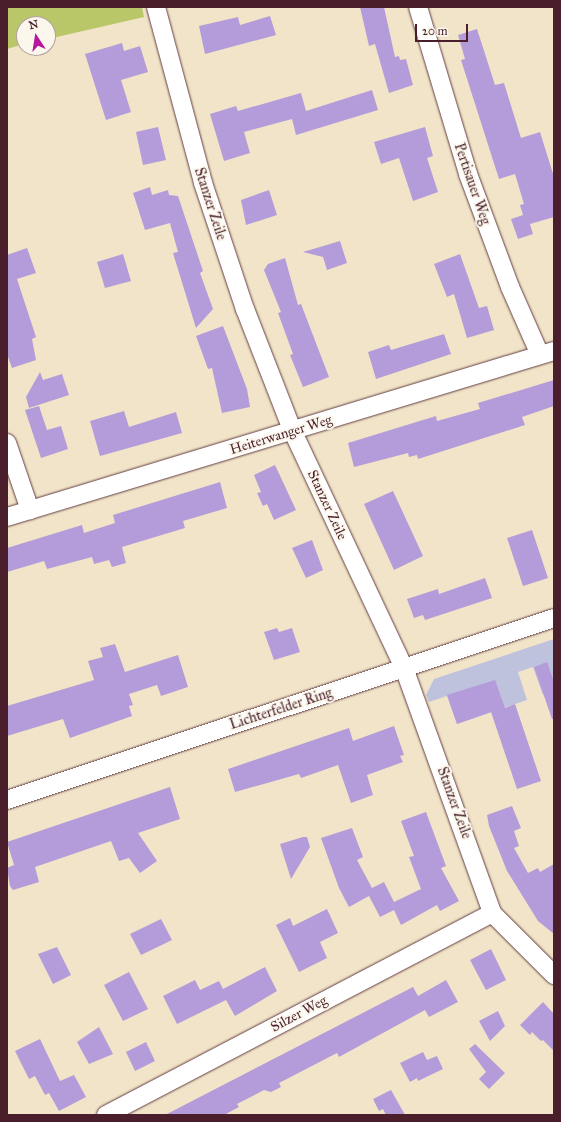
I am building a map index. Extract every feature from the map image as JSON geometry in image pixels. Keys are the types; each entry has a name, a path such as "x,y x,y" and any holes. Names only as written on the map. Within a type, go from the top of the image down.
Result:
{"street":[{"name":"Stanzer Zeile","path":"156,7 180,106 208,198 245,309 292,432 404,668 492,913 554,975"},
{"name":"Pertisauer Weg","path":"418,7 468,174 510,287 547,353"},
{"name":"Heiterwanger Weg","path":"7,517 292,432 547,353"},
{"path":"7,443 30,510"},
{"name":"Lichterfelder Ring","path":"7,800 554,618"},
{"name":"Silzer Weg","path":"106,1115 492,913"}],"shaded area":[{"path":"554,639 554,691 543,695 533,667 518,672 527,700 457,724 447,696 429,702 426,695 434,679"}],"green space":[{"path":"7,7 142,7 144,17 56,37 56,16 16,16 16,46 7,49"}],"building":[{"path":"360,7 384,7 395,57 399,56 400,60 406,59 413,85 389,93 375,44 369,46"},
{"path":"270,16 276,35 205,54 199,26 238,17 240,25"},
{"path":"477,29 495,85 504,83 521,138 540,132 554,177 554,217 530,224 533,234 518,239 511,219 523,215 520,205 524,204 515,174 499,179 461,60 465,59 458,35"},
{"path":"122,43 124,51 140,46 148,72 121,80 131,112 106,120 85,54"},
{"path":"372,90 378,110 296,135 292,119 244,132 250,153 224,161 210,114 236,106 238,111 301,93 306,111"},
{"path":"158,127 166,160 143,165 136,132"},
{"path":"425,127 433,156 427,158 438,192 413,201 399,158 381,164 374,142"},
{"path":"150,187 152,195 168,190 169,195 178,196 203,271 200,273 213,309 196,328 173,253 178,252 170,223 145,230 133,193"},
{"path":"269,190 277,215 246,225 241,200"},
{"path":"340,241 347,263 327,270 323,257 303,252"},
{"path":"27,248 36,273 17,279 36,337 32,339 36,360 12,368 7,354 7,255"},
{"path":"123,254 131,281 105,288 97,262"},
{"path":"460,254 479,308 487,306 494,330 467,338 454,294 447,297 434,264"},
{"path":"285,258 298,305 301,304 329,377 303,387 290,355 293,354 278,313 281,312 264,270 268,264"},
{"path":"223,326 247,389 250,407 222,413 212,368 208,369 196,336"},
{"path":"444,334 451,354 376,379 368,352 389,345 391,350"},
{"path":"40,372 43,380 62,374 69,395 29,408 26,397"},
{"path":"554,380 554,406 522,417 525,425 418,459 417,455 409,457 408,453 354,467 348,443 436,416 437,421 480,409 478,403"},
{"path":"39,406 47,430 61,426 68,449 41,458 25,410"},
{"path":"124,411 129,427 176,412 182,433 100,456 90,421"},
{"path":"275,465 296,510 274,520 267,504 263,506 257,493 261,492 254,475"},
{"path":"220,482 227,508 183,521 185,528 122,547 126,563 112,567 109,560 94,564 92,557 47,569 44,561 7,572 7,548 82,525 84,533 115,523 113,515"},
{"path":"393,491 423,556 394,570 364,504"},
{"path":"532,530 548,578 523,586 507,538"},
{"path":"312,540 323,570 306,578 292,548"},
{"path":"485,578 492,598 425,620 423,615 414,618 407,599 438,589 439,594"},
{"path":"277,628 279,632 292,628 300,652 274,660 264,632"},
{"path":"115,644 125,672 178,655 188,687 161,696 157,685 129,694 133,705 129,706 132,716 70,738 63,719 7,736 7,706 94,680 88,661 103,657 100,648"},
{"path":"547,662 554,682 554,719 552,719 534,667"},
{"path":"495,680 505,708 515,704 541,781 517,789 491,712 457,724 447,695"},
{"path":"394,726 404,755 400,756 403,762 367,775 373,795 351,803 338,765 301,778 299,774 235,792 228,769 349,728 353,741"},
{"path":"170,787 180,819 138,833 157,861 140,873 129,858 119,861 111,841 35,867 39,882 13,890 10,886 7,868 14,865 7,842"},
{"path":"512,806 521,828 514,831 519,846 514,848 528,873 538,868 540,872 554,864 554,934 538,921 507,871 489,826 487,815"},
{"path":"426,812 446,866 441,868 459,901 440,911 437,905 401,925 394,910 380,917 369,896 349,907 339,888 321,838 352,828 363,857 357,860 372,888 384,882 394,902 421,889 409,857 414,856 401,821"},
{"path":"307,837 310,847 291,879 280,844"},
{"path":"327,909 338,933 320,942 327,958 299,972 276,925 290,918 293,926"},
{"path":"161,919 172,940 141,955 130,934"},
{"path":"57,947 71,975 53,984 38,954"},
{"path":"491,949 506,980 486,990 470,960"},
{"path":"265,967 277,991 235,1016 226,1000 177,1024 163,996 195,980 200,990 219,981 223,989"},
{"path":"129,972 148,1009 123,1021 104,985"},
{"path":"446,980 458,1002 429,1017 425,1010 339,1057 337,1053 279,1083 281,1087 271,1092 264,1090 237,1104 239,1107 224,1115 165,1115 413,987 418,996"},
{"path":"543,1002 554,1014 554,1051 543,1040 541,1041 532,1032 530,1035 520,1025"},
{"path":"498,1011 505,1026 490,1041 479,1021"},
{"path":"99,1027 113,1054 89,1064 77,1042"},
{"path":"40,1039 60,1081 74,1075 86,1097 59,1111 49,1093 45,1095 35,1076 29,1079 15,1051"},
{"path":"146,1042 155,1061 135,1071 126,1052"},
{"path":"475,1044 505,1073 489,1089 479,1079 486,1072 469,1049"},
{"path":"423,1052 427,1060 437,1056 443,1069 418,1081 417,1078 410,1082 400,1063"},
{"path":"391,1090 405,1115 386,1115 383,1109 379,1111 373,1099"}]}
